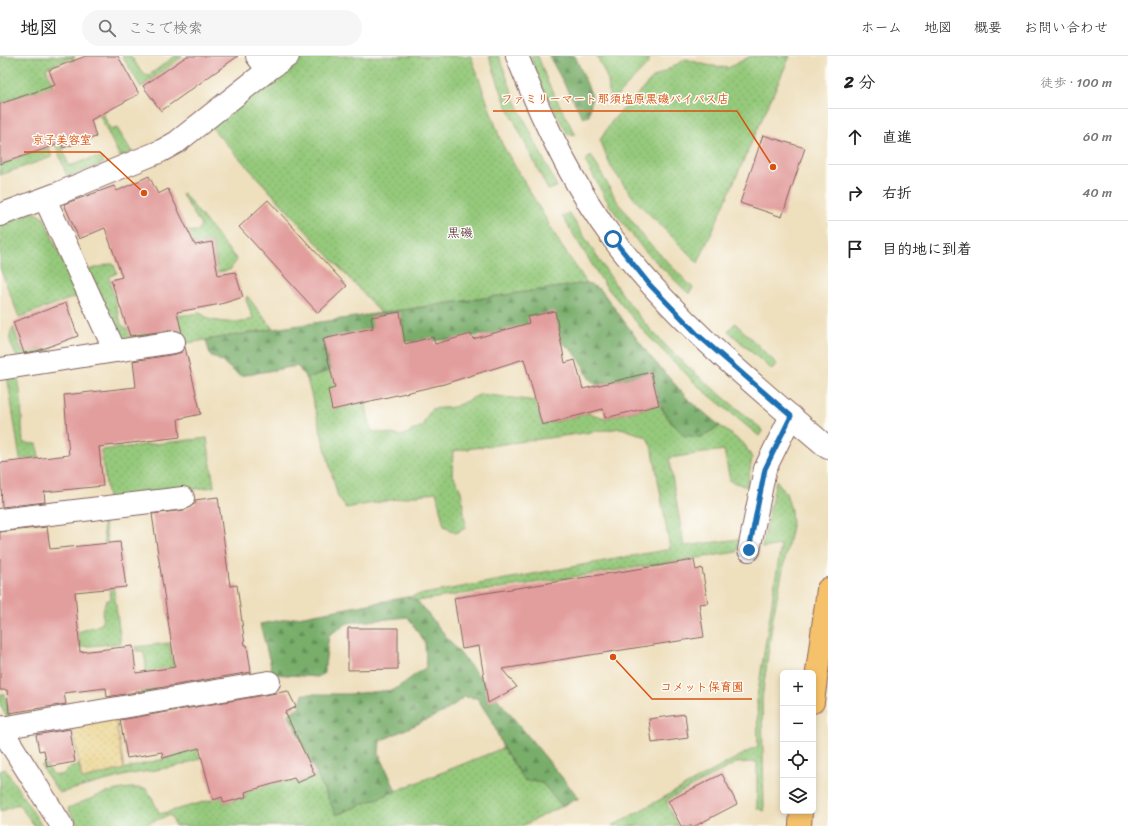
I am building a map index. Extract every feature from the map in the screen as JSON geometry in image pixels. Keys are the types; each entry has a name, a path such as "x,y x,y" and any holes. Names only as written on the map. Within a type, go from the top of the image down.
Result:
{"highway":[{"path":"816,679 828,589"},
{"path":"800,826 801,814"}],"street":[{"path":"0,215 45,199 177,142 263,63 288,56"},
{"path":"518,56 551,133 575,179 613,239 650,285 698,335 828,448"},
{"path":"45,199 115,351"},
{"path":"0,369 174,342"},
{"path":"749,550 765,469 791,416"},
{"path":"0,520 183,498"},
{"path":"62,826 0,728 269,682"}],"green space":[{"path":"0,56 75,56 73,57 111,130 117,128 132,152 120,157 71,58 46,68 56,94 48,106 69,166 93,158 102,158 104,163 67,177 37,90 0,103"},
{"path":"122,56 131,56 140,70 148,76 175,56 183,56 141,87"},
{"path":"301,56 471,56 502,144 561,245 587,283 381,313 211,127"},
{"path":"489,56 499,56 515,100 557,187 548,190 505,102"},
{"path":"530,56 538,56 548,83 575,134 568,135 542,87"},
{"path":"549,56 575,56 592,96 589,116 583,118"},
{"path":"597,56 650,56 648,64 610,103 608,80"},
{"path":"751,56 790,56 698,263 635,200 611,167 600,140 612,121 653,78 686,59 706,65 728,68"},
{"path":"49,147 52,157 0,175 0,164"},
{"path":"591,155 617,201 646,240 693,288 689,294 643,249 610,206 585,161"},
{"path":"183,193 237,260 230,270 172,280 176,232 198,231 201,225 182,195","holes":["212,242 217,266 187,271 183,247"]},
{"path":"31,213 37,213 44,218 78,296 19,317 0,268 0,225"},
{"path":"569,213 618,288 639,317 677,357 763,430 759,436 697,385 648,336 604,284 562,216"},
{"path":"113,263 117,273 109,277 121,324 127,329 169,317 200,313 211,320 244,322 253,318 246,300 247,296 273,329 182,344 125,342 118,339 89,270"},
{"path":"587,283 601,290 649,355 687,398 720,426 701,437 685,436 671,421 662,407 656,392 651,372 597,385 590,379 582,363 567,346 553,337 533,331 508,332 427,341 323,339 330,370 307,379 297,366 240,376 221,361 210,355 206,340 273,329"},
{"path":"735,323 777,364 772,370 728,331"},
{"path":"13,327 22,352 51,349 52,352 17,357 10,339"},
{"path":"358,364 371,431 402,436 422,426 431,409 454,407 481,394 536,401 542,425 589,413 605,418 659,405 672,424 701,437 720,426 745,445 752,458 747,487 730,481 724,450 669,458 684,546 739,539 737,552 417,601 407,597 670,549 653,451 647,437 621,428 453,451 452,473 461,491 466,528 456,533 444,526 436,492 346,508 338,497 307,379 330,370"},
{"path":"17,374 21,399 23,443 37,444 39,457 20,459 7,375"},
{"path":"207,438 214,487 108,499 101,450"},
{"path":"776,480 786,493 791,510 792,526 773,617 762,699 764,811 757,808 757,762 736,763 667,800 667,804 678,826 612,826 758,746 757,697 781,545 762,548"},
{"path":"104,518 121,643 80,647 78,632 102,624 103,610 106,601 111,599 102,519"},
{"path":"407,597 417,601 579,798 562,806 542,783 524,780 503,748 493,723 477,698 464,697 446,711 380,741 379,753 396,791 336,815 288,714 299,707 303,694 349,694 394,690 426,667 425,643 408,617 348,623 329,635 324,673 318,677 273,674 260,624"},
{"path":"169,643 174,668 209,662 213,683 191,687 189,678 152,671 155,691 141,694 140,682 146,671 146,664 143,651 136,651 135,647"},
{"path":"0,694 4,694 11,719 8,719 0,705"},
{"path":"242,740 196,751 200,759 178,766 127,775 59,793 41,766 44,763 54,775 62,775 69,768 79,765 82,779 172,757 170,752"},
{"path":"503,748 524,780 542,783 562,806 522,826 175,826 171,815 139,826 78,826 68,808 97,796 117,790 137,788 147,789 160,814 222,797 224,803 246,797 245,791 283,781 297,783 317,775 336,815"},
{"path":"5,769 42,826 35,826 18,804 0,812 0,771"}],"sand":[{"path":"115,717 124,769 82,779 72,725"}],"building":[{"path":"86,56 118,56 139,94 91,120 96,137 63,148 62,143 0,164 0,104 55,85 49,70"},
{"path":"187,56 238,56 161,111 143,86"},
{"path":"763,135 805,148 782,217 740,203"},
{"path":"149,176 158,194 168,189 195,245 212,242 218,275 235,272 243,297 221,304 177,312 182,333 172,330 130,336 111,280 122,277 105,228 79,239 64,204 114,186 117,191"},
{"path":"268,200 347,286 318,313 239,227"},
{"path":"66,303 78,336 37,351 24,353 13,322"},
{"path":"555,311 565,363 575,360 583,389 651,372 659,405 605,418 603,409 542,425 524,359 444,384 332,410 328,390 335,388 323,339 373,328 371,317 400,312 405,344 433,337 435,344 471,334 473,339 529,323 527,317"},
{"path":"185,347 201,414 178,419 180,437 99,447 103,486 44,492 45,502 2,507 0,463 69,455 64,395 136,387 133,361 176,354 182,352"},
{"path":"218,497 230,586 237,585 245,645 247,645 251,672 107,697 106,688 64,693 66,704 9,713 7,690 0,690 0,532 47,527 50,549 120,542 126,587 75,592 80,652 133,646 136,673 175,667 152,514 184,510 196,503 195,500"},
{"path":"694,560 696,570 702,568 708,603 699,604 704,637 502,669 517,687 488,703 479,646 462,649 454,598"},
{"path":"348,628 398,628 398,669 348,670"},
{"path":"288,691 296,707 285,712 315,775 297,783 294,778 245,792 246,797 224,803 222,797 213,800 199,748 163,758 162,752 127,758 120,720"},
{"path":"685,714 688,738 652,743 649,719"},
{"path":"70,729 75,762 47,767 44,750 39,751 36,735"},
{"path":"722,774 737,804 695,826 681,826 668,801"}],"place":[{"name":"ファミリーマート那須塩原黒磯バイパス店","path":"773,167"},
{"name":"京子美容室","path":"144,193"},
{"name":"コメット保育園","path":"613,657"}],"district":[{"name":"黒磯","path":"460,232"}],"route":[{"path":"613,239 650,285 698,335 791,416 765,469 749,550"}]}
